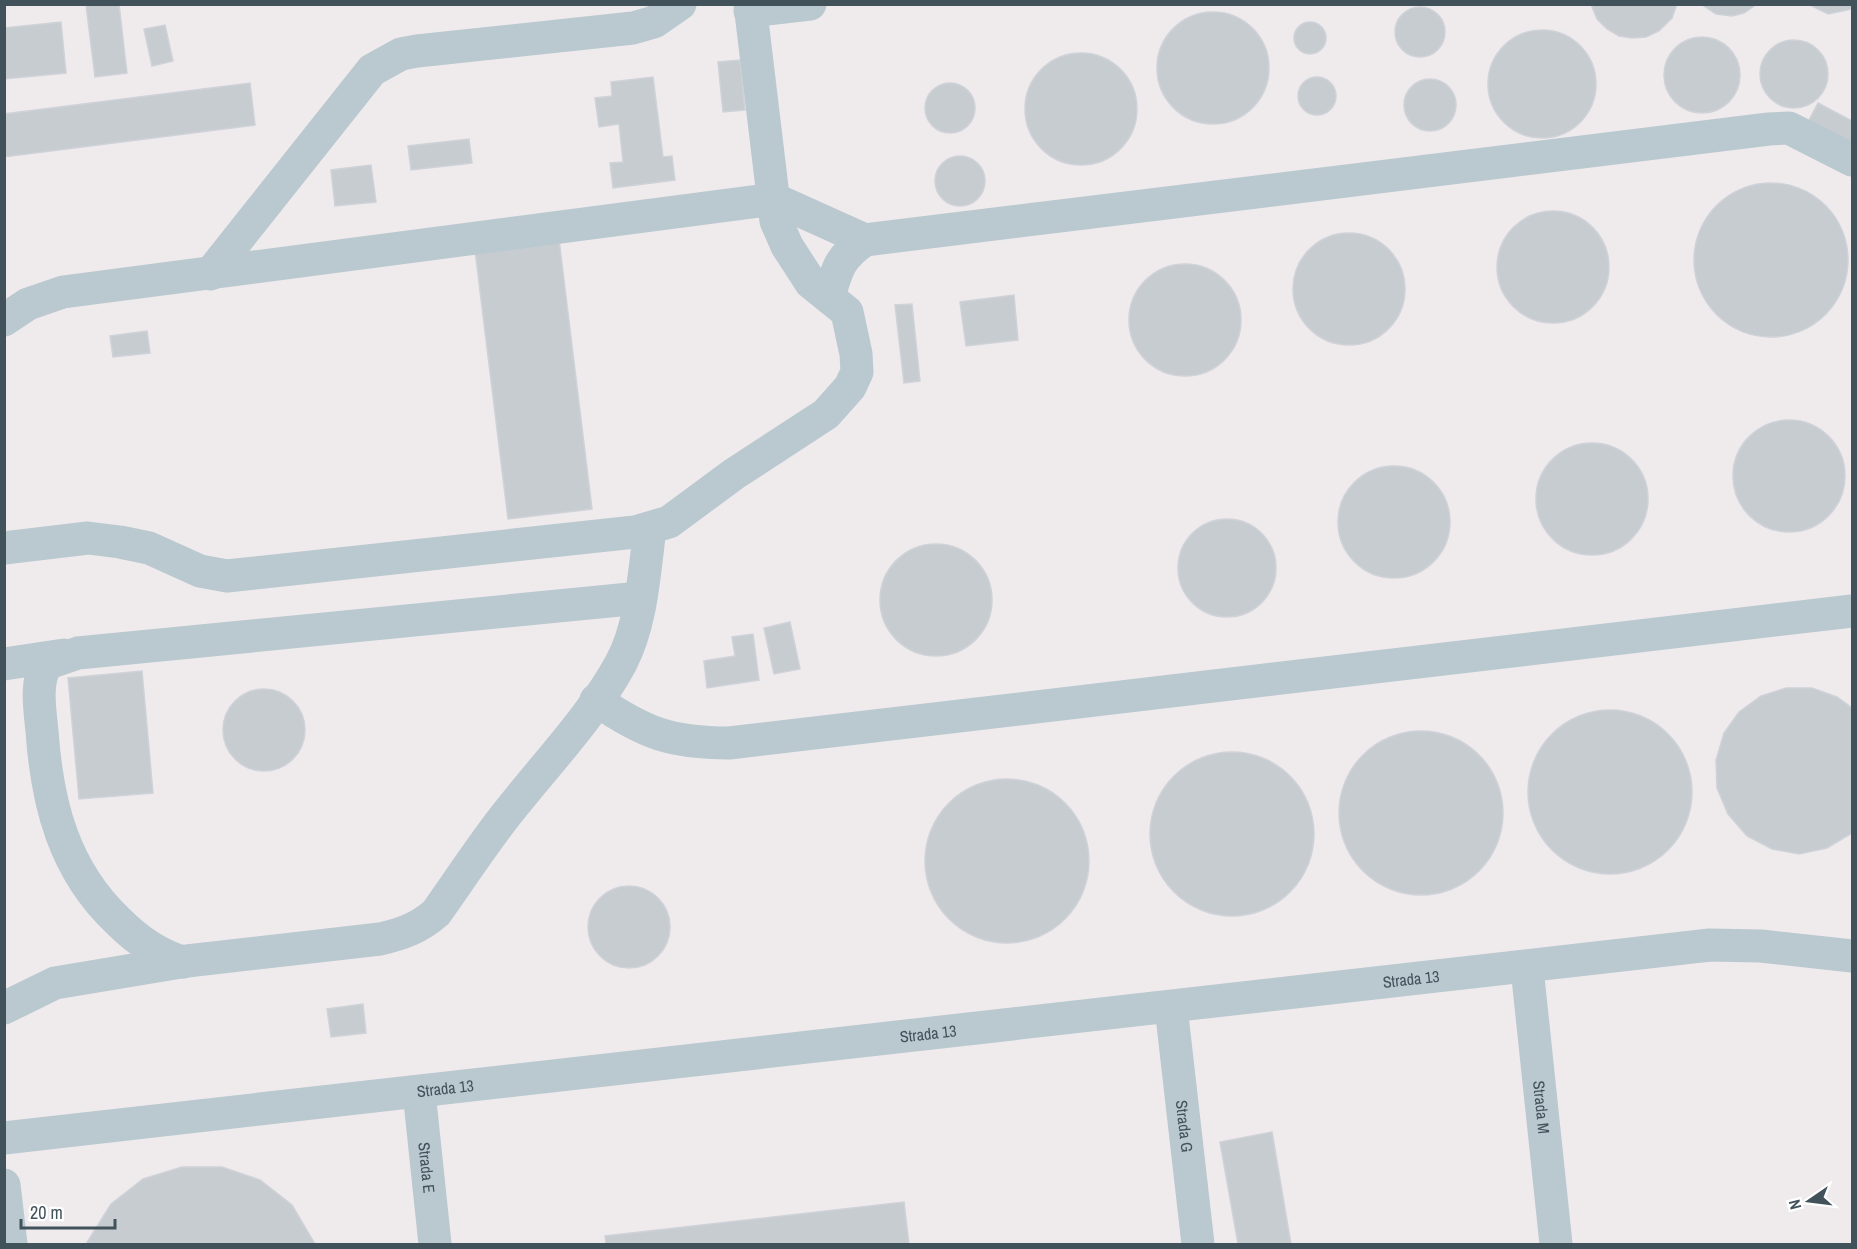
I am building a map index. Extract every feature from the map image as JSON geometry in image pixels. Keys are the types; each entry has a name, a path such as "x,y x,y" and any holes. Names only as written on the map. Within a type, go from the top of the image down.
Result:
{"lane":[{"path":"210,274 372,70 387,60 417,51 633,28 654,22 680,4"},
{"path":"4,548 88,538 149,548 200,571 227,576 650,529 669,522 734,474 807,428 840,401 857,372 856,354 847,312 811,284 787,246 776,221 750,8 810,4"},
{"path":"828,297 839,263 851,249 865,240 1769,129 1789,129 1852,160"},
{"path":"4,320 28,304 63,292 774,199 865,240"},
{"path":"4,1008 55,983 183,962 380,939 404,934 423,924 436,913 501,820 543,770 596,700 621,662 632,635 650,529"},
{"path":"4,664 78,652 640,598"},
{"path":"596,700 634,726 671,738 696,743 729,743 1852,611"},
{"path":"78,652 46,664 41,673 43,743 49,792 58,830 78,873 99,902 140,940 161,953 183,962"},
{"name":"Strada 13","path":"4,1138 1527,968 1710,945 1771,947 1852,956"},
{"name":"Strada M","path":"1527,968 1556,1245"},
{"name":"Strada G","path":"1171,1007 1198,1245"},
{"name":"Strada E","path":"419,1092 435,1245"},
{"path":"4,1185 11,1245"}],"building":[{"path":"119,4 127,73 95,77 86,5"},
{"path":"1591,4 1677,4 1672,18 1659,31 1646,37 1632,38 1619,36 1607,29 1597,19"},
{"path":"1701,4 1757,4 1744,13 1732,16 1716,14"},
{"path":"1808,4 1852,4 1852,9 1828,14"},
{"path":"1420,7 1438,14 1445,32 1438,50 1420,57 1402,50 1395,32 1402,14"},
{"path":"1213,12 1235,16 1253,28 1265,46 1269,68 1265,90 1253,108 1235,120 1213,124 1191,120 1173,108 1161,90 1157,68 1161,46 1173,28 1191,16"},
{"path":"61,22 66,73 4,79 4,28"},
{"path":"1310,22 1322,26 1326,38 1322,50 1310,54 1298,50 1294,38 1298,26"},
{"path":"165,25 173,61 152,66 144,29"},
{"path":"1542,30 1563,34 1580,46 1592,63 1596,84 1592,105 1580,122 1563,134 1542,138 1521,134 1504,122 1492,105 1488,84 1492,63 1504,46 1521,34"},
{"path":"1702,37 1716,40 1729,48 1737,61 1740,75 1737,89 1729,102 1716,110 1702,113 1688,110 1675,102 1667,89 1664,75 1667,61 1675,48 1688,40"},
{"path":"1787,40 1801,40 1813,45 1823,55 1828,74 1823,93 1813,103 1801,108 1787,108 1775,103 1765,93 1760,81 1760,67 1765,55 1775,45"},
{"path":"1081,53 1103,57 1121,69 1133,87 1137,109 1133,131 1121,149 1103,161 1081,165 1059,161 1041,149 1029,131 1025,109 1029,87 1041,69 1059,57"},
{"path":"740,60 745,110 723,112 718,62"},
{"path":"653,77 663,157 672,156 675,180 613,188 610,163 623,162 619,124 599,127 595,98 612,96 611,82"},
{"path":"1317,77 1331,82 1336,96 1331,110 1317,115 1303,110 1298,96 1303,82"},
{"path":"1430,79 1440,81 1448,87 1454,95 1456,105 1454,115 1448,123 1440,129 1430,131 1420,129 1412,123 1406,115 1404,105 1406,95 1412,87 1420,81"},
{"path":"250,83 255,125 4,157 4,114"},
{"path":"950,83 968,90 975,108 968,126 950,133 932,126 925,108 932,90"},
{"path":"1818,103 1852,121 1852,150 1806,126"},
{"path":"469,139 472,163 411,170 408,146"},
{"path":"955,156 965,156 978,163 985,176 985,186 978,199 965,206 955,206 946,202 939,195 935,186 935,176 939,167 946,160"},
{"path":"371,165 376,202 335,206 331,170"},
{"path":"1771,183 1786,184 1801,189 1826,205 1842,230 1847,245 1847,275 1842,290 1826,315 1801,331 1786,336 1771,337 1756,336 1741,331 1716,315 1700,290 1695,275 1694,260 1695,245 1700,230 1716,205 1741,189 1756,184"},
{"path":"1553,211 1575,215 1593,227 1605,245 1609,267 1605,289 1593,307 1575,319 1553,323 1531,319 1513,307 1501,289 1497,267 1501,245 1513,227 1531,215"},
{"path":"557,223 592,509 508,519 473,234"},
{"path":"1349,233 1371,237 1389,249 1401,267 1405,289 1401,311 1389,329 1371,341 1349,345 1327,341 1309,329 1297,311 1293,289 1297,267 1309,249 1327,237"},
{"path":"1185,264 1207,268 1225,280 1237,298 1241,320 1237,342 1225,360 1207,372 1185,376 1163,372 1145,360 1133,342 1129,320 1133,298 1145,280 1163,268"},
{"path":"1014,295 1018,340 966,346 960,302"},
{"path":"912,304 920,381 904,383 895,305"},
{"path":"147,331 150,353 113,357 110,336"},
{"path":"1789,420 1811,424 1829,436 1841,454 1845,476 1841,498 1829,516 1811,528 1789,532 1767,528 1749,516 1737,498 1733,476 1737,454 1749,436 1767,424"},
{"path":"1592,443 1614,447 1632,459 1644,477 1648,499 1644,521 1632,539 1614,551 1592,555 1570,551 1552,539 1540,521 1536,499 1540,477 1552,459 1570,447"},
{"path":"1394,466 1416,470 1434,482 1446,500 1450,522 1446,544 1434,562 1416,574 1394,578 1372,574 1354,562 1342,544 1338,522 1342,500 1354,482 1372,470"},
{"path":"1227,519 1246,523 1261,534 1272,549 1276,568 1272,587 1261,602 1246,613 1227,617 1208,613 1193,602 1182,587 1178,568 1182,549 1193,534 1208,523"},
{"path":"936,544 958,548 976,560 988,578 992,600 988,622 976,640 958,652 936,656 914,652 896,640 884,622 880,600 884,578 896,560 914,548"},
{"path":"790,622 800,669 774,674 764,628"},
{"path":"753,634 759,680 707,688 704,661 735,656 732,637"},
{"path":"142,671 153,793 79,799 68,678"},
{"path":"1786,688 1812,688 1837,697 1852,708 1852,833 1827,848 1799,854 1772,849 1747,836 1728,814 1717,788 1716,760 1724,733 1739,712 1761,696"},
{"path":"256,689 272,689 287,696 298,707 305,722 302,746 293,759 272,771 256,771 241,764 230,753 223,738 223,722 230,707 241,696"},
{"path":"1610,710 1626,711 1642,716 1656,723 1668,734 1679,746 1686,760 1691,776 1691,808 1686,824 1679,838 1668,850 1656,861 1642,868 1626,873 1610,874 1594,873 1578,868 1564,861 1552,850 1541,838 1534,824 1529,808 1528,792 1529,776 1534,760 1541,746 1552,734 1564,723 1578,716 1594,711"},
{"path":"1421,731 1437,732 1453,737 1467,744 1479,755 1490,767 1497,781 1502,797 1502,829 1497,845 1490,859 1479,871 1467,882 1453,889 1437,894 1421,895 1405,894 1389,889 1375,882 1363,871 1352,859 1345,845 1340,829 1339,813 1340,797 1345,781 1352,767 1363,755 1375,744 1389,737 1405,732"},
{"path":"1232,752 1248,753 1264,758 1278,765 1290,776 1301,788 1308,802 1313,818 1313,850 1308,866 1301,880 1290,892 1278,903 1264,910 1248,915 1232,916 1216,915 1200,910 1186,903 1174,892 1163,880 1156,866 1151,850 1150,834 1151,818 1156,802 1163,788 1174,776 1186,765 1200,758 1216,753"},
{"path":"1007,779 1023,780 1039,785 1053,792 1065,803 1076,815 1083,829 1088,845 1088,877 1083,893 1076,907 1065,919 1053,930 1039,937 1023,942 1007,943 991,942 975,937 961,930 949,919 938,907 931,893 926,877 925,861 926,845 931,829 938,815 949,803 961,792 975,785 991,780"},
{"path":"621,886 637,886 652,892 664,904 670,919 670,935 664,950 652,962 637,968 621,968 606,962 594,950 588,935 588,919 594,904 606,892"},
{"path":"363,1004 366,1033 331,1037 327,1009"},
{"path":"1272,1132 1291,1244 1238,1244 1220,1142"},
{"path":"182,1167 222,1167 260,1180 292,1205 315,1244 86,1244 111,1204 143,1179"},
{"path":"904,1202 909,1244 606,1244 605,1236"}]}
